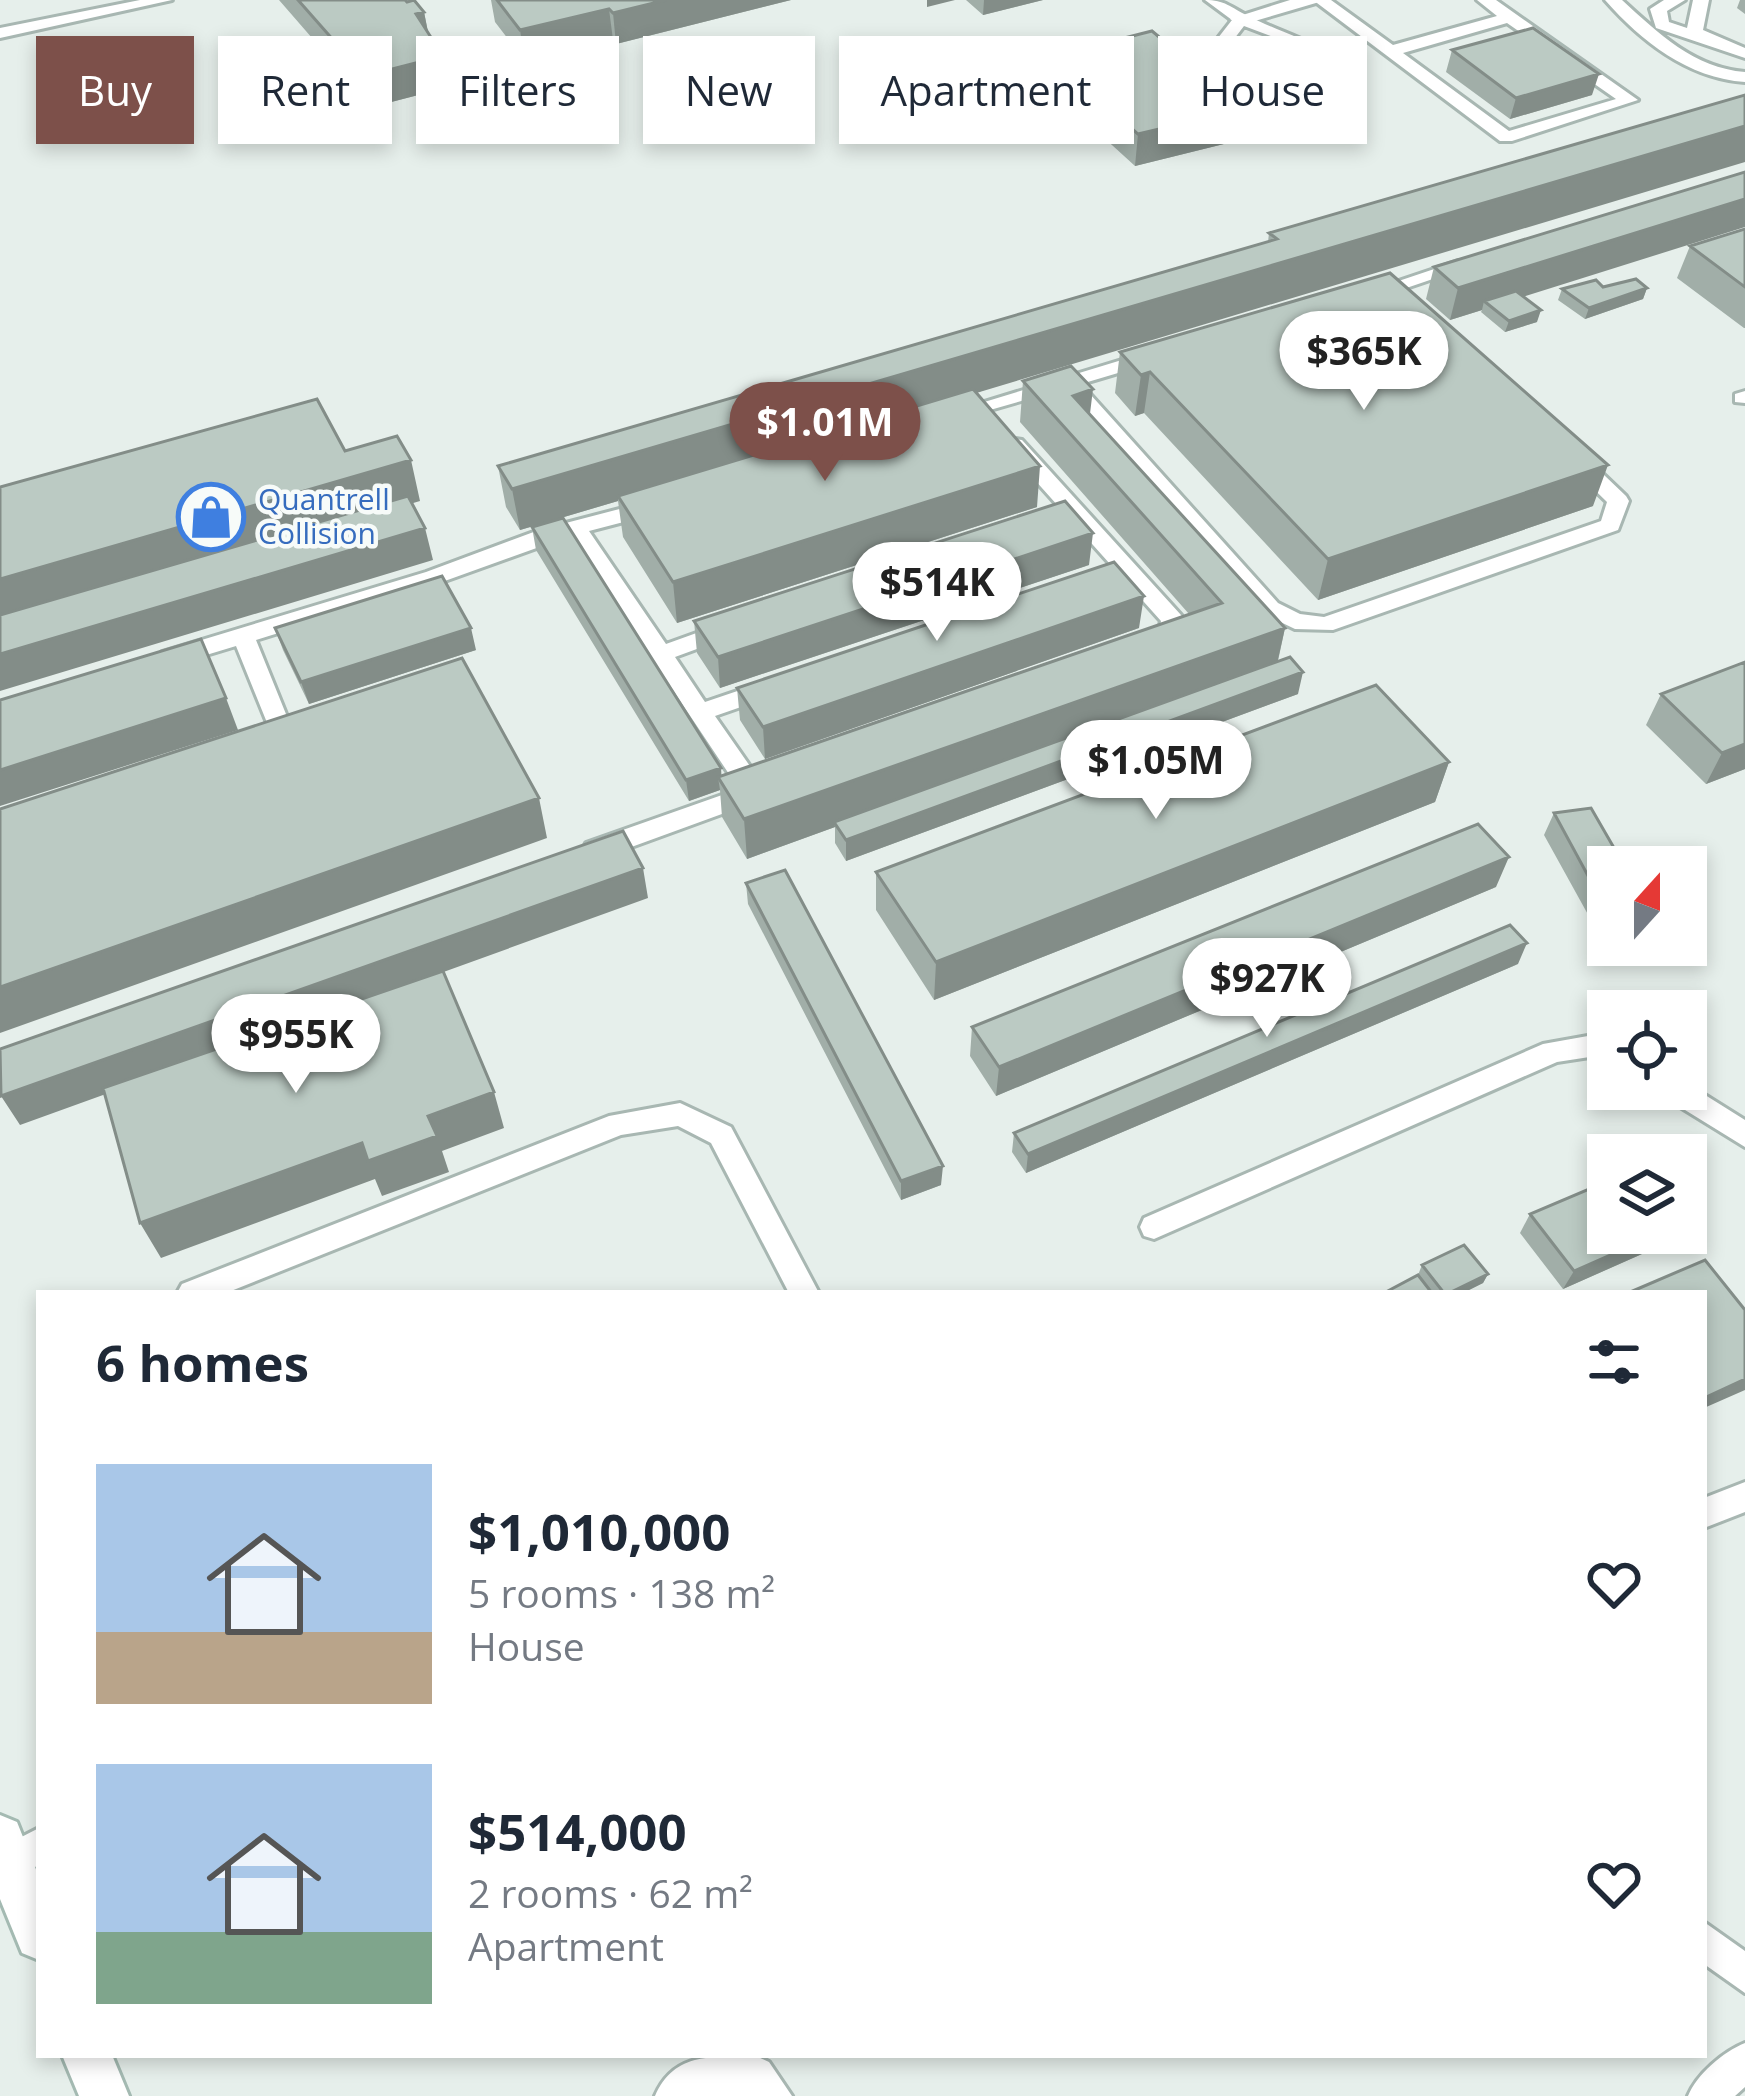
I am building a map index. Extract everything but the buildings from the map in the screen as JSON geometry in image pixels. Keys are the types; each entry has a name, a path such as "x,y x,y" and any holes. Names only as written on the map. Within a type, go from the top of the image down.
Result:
{"street":[{"path":"1241,19 1308,1"},
{"path":"16,1849 36,1925"},
{"path":"88,2058 104,2096"}],"lane":[{"path":"0,33 164,0"},
{"path":"1214,0 1241,19 1285,36"},
{"path":"1308,1 1390,51 1506,137 1629,100 1485,0"},
{"path":"1613,0 1656,41 1712,71 1745,77"},
{"path":"1677,0 1658,9 1662,25 1745,53"},
{"path":"1701,0 1695,31 1704,41"},
{"path":"1390,51 1510,17"},
{"path":"1228,36 1241,19"},
{"path":"1351,300 1385,299 1485,260"},
{"path":"924,424 1176,350"},
{"path":"1067,381 1270,608 1295,621 1325,625 1610,525 1618,501 1553,441"},
{"path":"980,407 1112,570 1173,620 1168,640 1127,655"},
{"path":"154,663 682,498"},
{"path":"576,528 700,712 764,789 580,855"},
{"path":"661,654 747,623"},
{"path":"242,636 271,738 324,722"},
{"path":"700,712 789,682"},
{"path":"1154,1227 1553,1052 1587,1047"},
{"path":"1707,1110 1745,1135"},
{"path":"200,1290 619,1124 680,1114 722,1135 802,1290"},
{"path":"1707,1512 1745,1497"},
{"path":"1707,1943 1745,1975"},
{"path":"1707,2096 1745,2062"},
{"path":"674,2096 694,2076 756,2075 773,2096"}],"place":[{"name":"Quantrell Collision","path":"211,517"}]}
